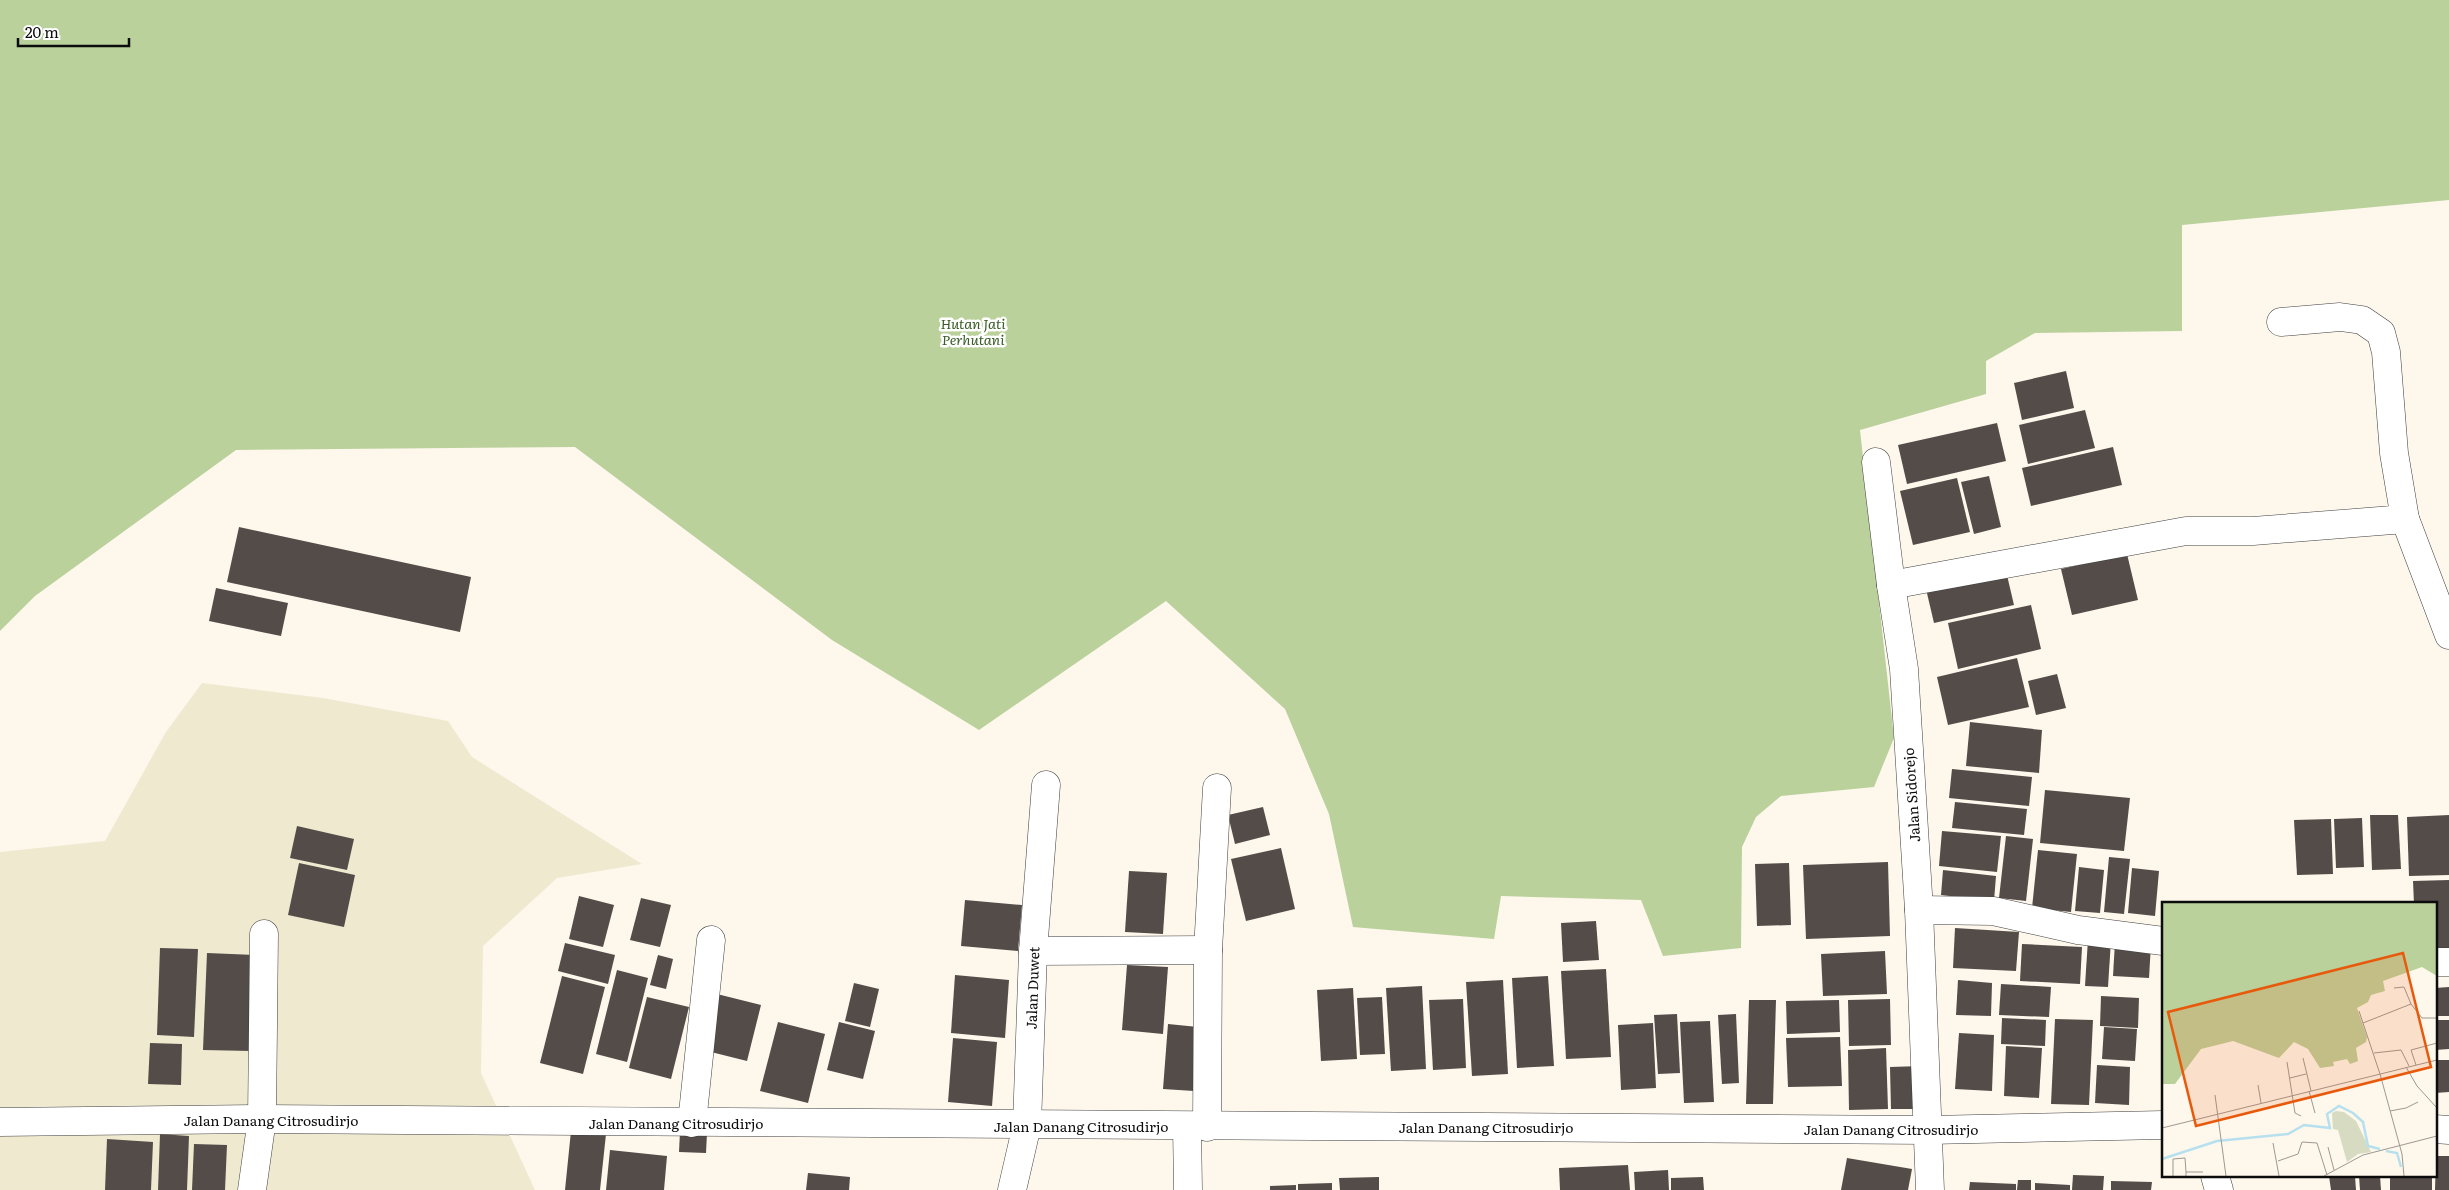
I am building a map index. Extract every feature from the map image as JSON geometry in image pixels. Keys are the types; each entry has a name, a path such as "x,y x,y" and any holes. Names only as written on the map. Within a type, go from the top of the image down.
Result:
{"street":[{"path":"2281,322 2340,317 2362,320 2381,333 2386,352 2394,453 2405,519 2449,635"},
{"name":"Jalan Sidorejo","path":"1876,462 1891,585 1904,669 1919,910 1930,1190"},
{"path":"1891,585 2186,531 2253,531 2405,519"},
{"name":"Jalan Duwet","path":"1012,1190 1027,1125 1033,951 1046,785"},
{"path":"1188,1190 1197,1127 1217,788"},
{"path":"1919,910 1993,911 2078,930 2162,941"},
{"path":"252,1190 262,1119 264,934"},
{"path":"692,1123 711,940"},
{"path":"1033,951 1208,950"},
{"path":"2436,962 2449,962"},
{"name":"Jalan Danang Citrosudirjo","path":"0,1122 262,1119 1197,1127 1929,1130 2162,1125"},
{"path":"2436,1129 2449,1130"}],"shaded area":[{"path":"202,683 323,698 448,721 472,757 642,864 557,878 483,946 481,1073 535,1190 0,1190 0,852 105,841 166,732"}],"green space":[{"name":"Hutan Jati Perhutani","path":"0,0 2449,0 2449,200 2182,225 2182,331 2035,333 1986,361 1986,394 1860,430 1894,738 1874,787 1781,796 1756,817 1742,847 1741,948 1663,956 1641,900 1501,896 1494,939 1353,927 1329,814 1285,709 1166,601 979,730 832,640 575,447 236,450 35,596 0,631"}],"building":[{"path":"2066,371 2074,408 2022,420 2014,383"},
{"path":"2085,410 2095,448 2028,464 2019,425"},
{"path":"1997,423 2006,461 1907,484 1898,445"},
{"path":"2113,447 2122,485 2031,506 2022,468"},
{"path":"1989,476 2001,527 1974,534 1961,482"},
{"path":"1957,478 1970,532 1913,545 1900,491"},
{"path":"239,527 471,577 460,632 227,582"},
{"path":"2127,554 2138,600 2072,615 2061,569"},
{"path":"2006,571 2014,605 1934,623 1926,589"},
{"path":"216,588 288,603 281,636 209,621"},
{"path":"2031,605 2041,649 1958,669 1948,623"},
{"path":"2017,658 2029,707 1948,725 1937,677"},
{"path":"2057,674 2066,708 2036,715 2028,681"},
{"path":"1970,722 2042,730 2039,773 1966,766"},
{"path":"1952,769 2032,777 2029,806 1949,798"},
{"path":"2045,790 2130,798 2124,851 2040,843"},
{"path":"1955,802 2027,809 2024,835 1952,828"},
{"path":"1263,807 1270,835 1235,844 1228,815"},
{"path":"2370,815 2398,815 2401,869 2372,870"},
{"path":"2449,815 2449,875 2409,876 2407,817"},
{"path":"2362,818 2364,867 2336,868 2334,819"},
{"path":"2331,819 2333,874 2297,875 2294,820"},
{"path":"297,826 354,839 347,870 290,858"},
{"path":"1942,831 2001,836 1997,872 1939,866"},
{"path":"2006,836 2033,839 2026,901 1999,898"},
{"path":"1281,848 1295,909 1246,921 1231,859"},
{"path":"2038,850 2077,854 2071,912 2032,908"},
{"path":"2109,857 2130,859 2124,914 2104,912"},
{"path":"1888,862 1890,936 1806,939 1803,865"},
{"path":"299,863 355,875 344,927 288,915"},
{"path":"1789,863 1791,925 1757,926 1755,864"},
{"path":"2079,867 2104,870 2100,913 2075,911"},
{"path":"2132,868 2159,871 2155,916 2128,913"},
{"path":"1943,870 1996,876 1994,901 1941,895"},
{"path":"1129,871 1167,873 1163,934 1125,932"},
{"path":"2449,880 2449,951 2436,952 2436,902 2414,902 2413,881"},
{"path":"579,896 614,905 603,947 569,939"},
{"path":"641,898 671,905 660,947 630,940"},
{"path":"965,900 1022,905 1018,951 961,946"},
{"path":"1596,921 1599,960 1563,962 1561,923"},
{"path":"1955,928 2019,932 2016,971 1953,968"},
{"path":"2088,939 2111,940 2108,987 2085,986"},
{"path":"2115,942 2151,944 2149,978 2113,976"},
{"path":"565,943 615,955 608,984 558,971"},
{"path":"2022,944 2082,947 2080,984 2020,981"},
{"path":"160,948 198,949 194,1037 157,1035"},
{"path":"1885,951 1887,994 1823,996 1821,954"},
{"path":"207,953 255,955 251,1051 203,1050"},
{"path":"658,955 673,959 666,989 650,985"},
{"path":"1127,965 1168,967 1163,1034 1122,1030"},
{"path":"1606,969 1611,1057 1566,1059 1561,971"},
{"path":"617,970 648,978 627,1062 596,1054"},
{"path":"955,975 1009,980 1005,1038 951,1033"},
{"path":"562,976 605,987 583,1074 540,1063"},
{"path":"1548,976 1554,1066 1517,1068 1512,978"},
{"path":"1503,980 1508,1074 1472,1076 1466,982"},
{"path":"1958,980 1992,983 1991,1016 1956,1015"},
{"path":"854,983 879,989 870,1027 845,1021"},
{"path":"2001,984 2051,987 2049,1017 1999,1015"},
{"path":"1422,986 1426,1069 1391,1071 1386,988"},
{"path":"2449,987 2449,1016 2436,1016 2436,988"},
{"path":"1353,988 1357,1059 1321,1061 1317,990"},
{"path":"717,994 761,1005 747,1061 703,1050"},
{"path":"2101,996 2139,998 2138,1028 2100,1026"},
{"path":"647,997 689,1007 671,1079 629,1068"},
{"path":"1382,997 1385,1054 1360,1055 1357,998"},
{"path":"1463,999 1466,1068 1433,1070 1429,1000"},
{"path":"1890,999 1891,1045 1849,1046 1848,1000"},
{"path":"1749,1000 1776,1000 1773,1104 1746,1104"},
{"path":"1839,1000 1840,1032 1787,1034 1786,1001"},
{"path":"1677,1014 1680,1073 1658,1074 1654,1015"},
{"path":"1736,1014 1739,1083 1722,1084 1718,1015"},
{"path":"2002,1018 2046,1020 2045,1046 2001,1044"},
{"path":"2055,1019 2093,1020 2089,1105 2051,1104"},
{"path":"2436,1020 2449,1020 2449,1049 2436,1050"},
{"path":"1710,1021 1714,1102 1684,1103 1680,1022"},
{"path":"778,1022 825,1034 808,1103 760,1091"},
{"path":"839,1022 875,1031 863,1079 827,1070"},
{"path":"1653,1023 1656,1088 1621,1090 1618,1025"},
{"path":"1168,1024 1198,1027 1194,1091 1163,1089"},
{"path":"2104,1027 2137,1029 2135,1061 2102,1059"},
{"path":"1959,1033 1994,1035 1992,1091 1955,1089"},
{"path":"1840,1037 1842,1086 1788,1087 1786,1038"},
{"path":"953,1038 997,1042 992,1106 948,1102"},
{"path":"150,1043 182,1044 181,1085 148,1084"},
{"path":"2006,1046 2042,1048 2039,1098 2004,1096"},
{"path":"1886,1048 1888,1109 1849,1110 1848,1050"},
{"path":"2436,1060 2449,1060 2449,1092 2436,1093"},
{"path":"2097,1065 2130,1067 2129,1105 2095,1103"},
{"path":"1922,1066 1923,1109 1891,1109 1890,1067"},
{"path":"571,1131 606,1134 600,1190 565,1190"},
{"path":"680,1132 707,1133 706,1153 679,1152"},
{"path":"160,1134 189,1136 187,1190 158,1190"},
{"path":"107,1139 153,1142 151,1190 105,1190"},
{"path":"194,1144 227,1145 225,1190 192,1190"},
{"path":"610,1150 667,1156 664,1190 606,1190"},
{"path":"2436,1156 2449,1156 2449,1190 2435,1190"},
{"path":"1847,1158 1912,1169 1908,1190 1841,1190"},
{"path":"1628,1165 1630,1190 1560,1190 1559,1168"},
{"path":"1668,1170 1669,1190 1635,1190 1634,1172"},
{"path":"808,1173 850,1177 849,1190 806,1190"},
{"path":"2073,1175 2104,1176 2103,1190 2072,1190"},
{"path":"1379,1177 1379,1190 1340,1190 1339,1178"},
{"path":"1703,1177 1704,1190 1671,1190 1671,1178"},
{"path":"2329,1178 2355,1178 2356,1190 2331,1190"},
{"path":"2359,1178 2380,1178 2381,1190 2360,1190"},
{"path":"2390,1178 2432,1178 2432,1190 2390,1190"},
{"path":"2018,1180 2031,1180 2031,1190 2017,1190"},
{"path":"2111,1181 2152,1182 2151,1190 2111,1190"},
{"path":"1970,1182 2016,1184 2016,1190 1969,1190"},
{"path":"1332,1183 1332,1190 1298,1190 1298,1184"},
{"path":"2035,1183 2070,1185 2070,1190 2035,1190"},
{"path":"1296,1185 1296,1190 1270,1190 1270,1186"}]}
